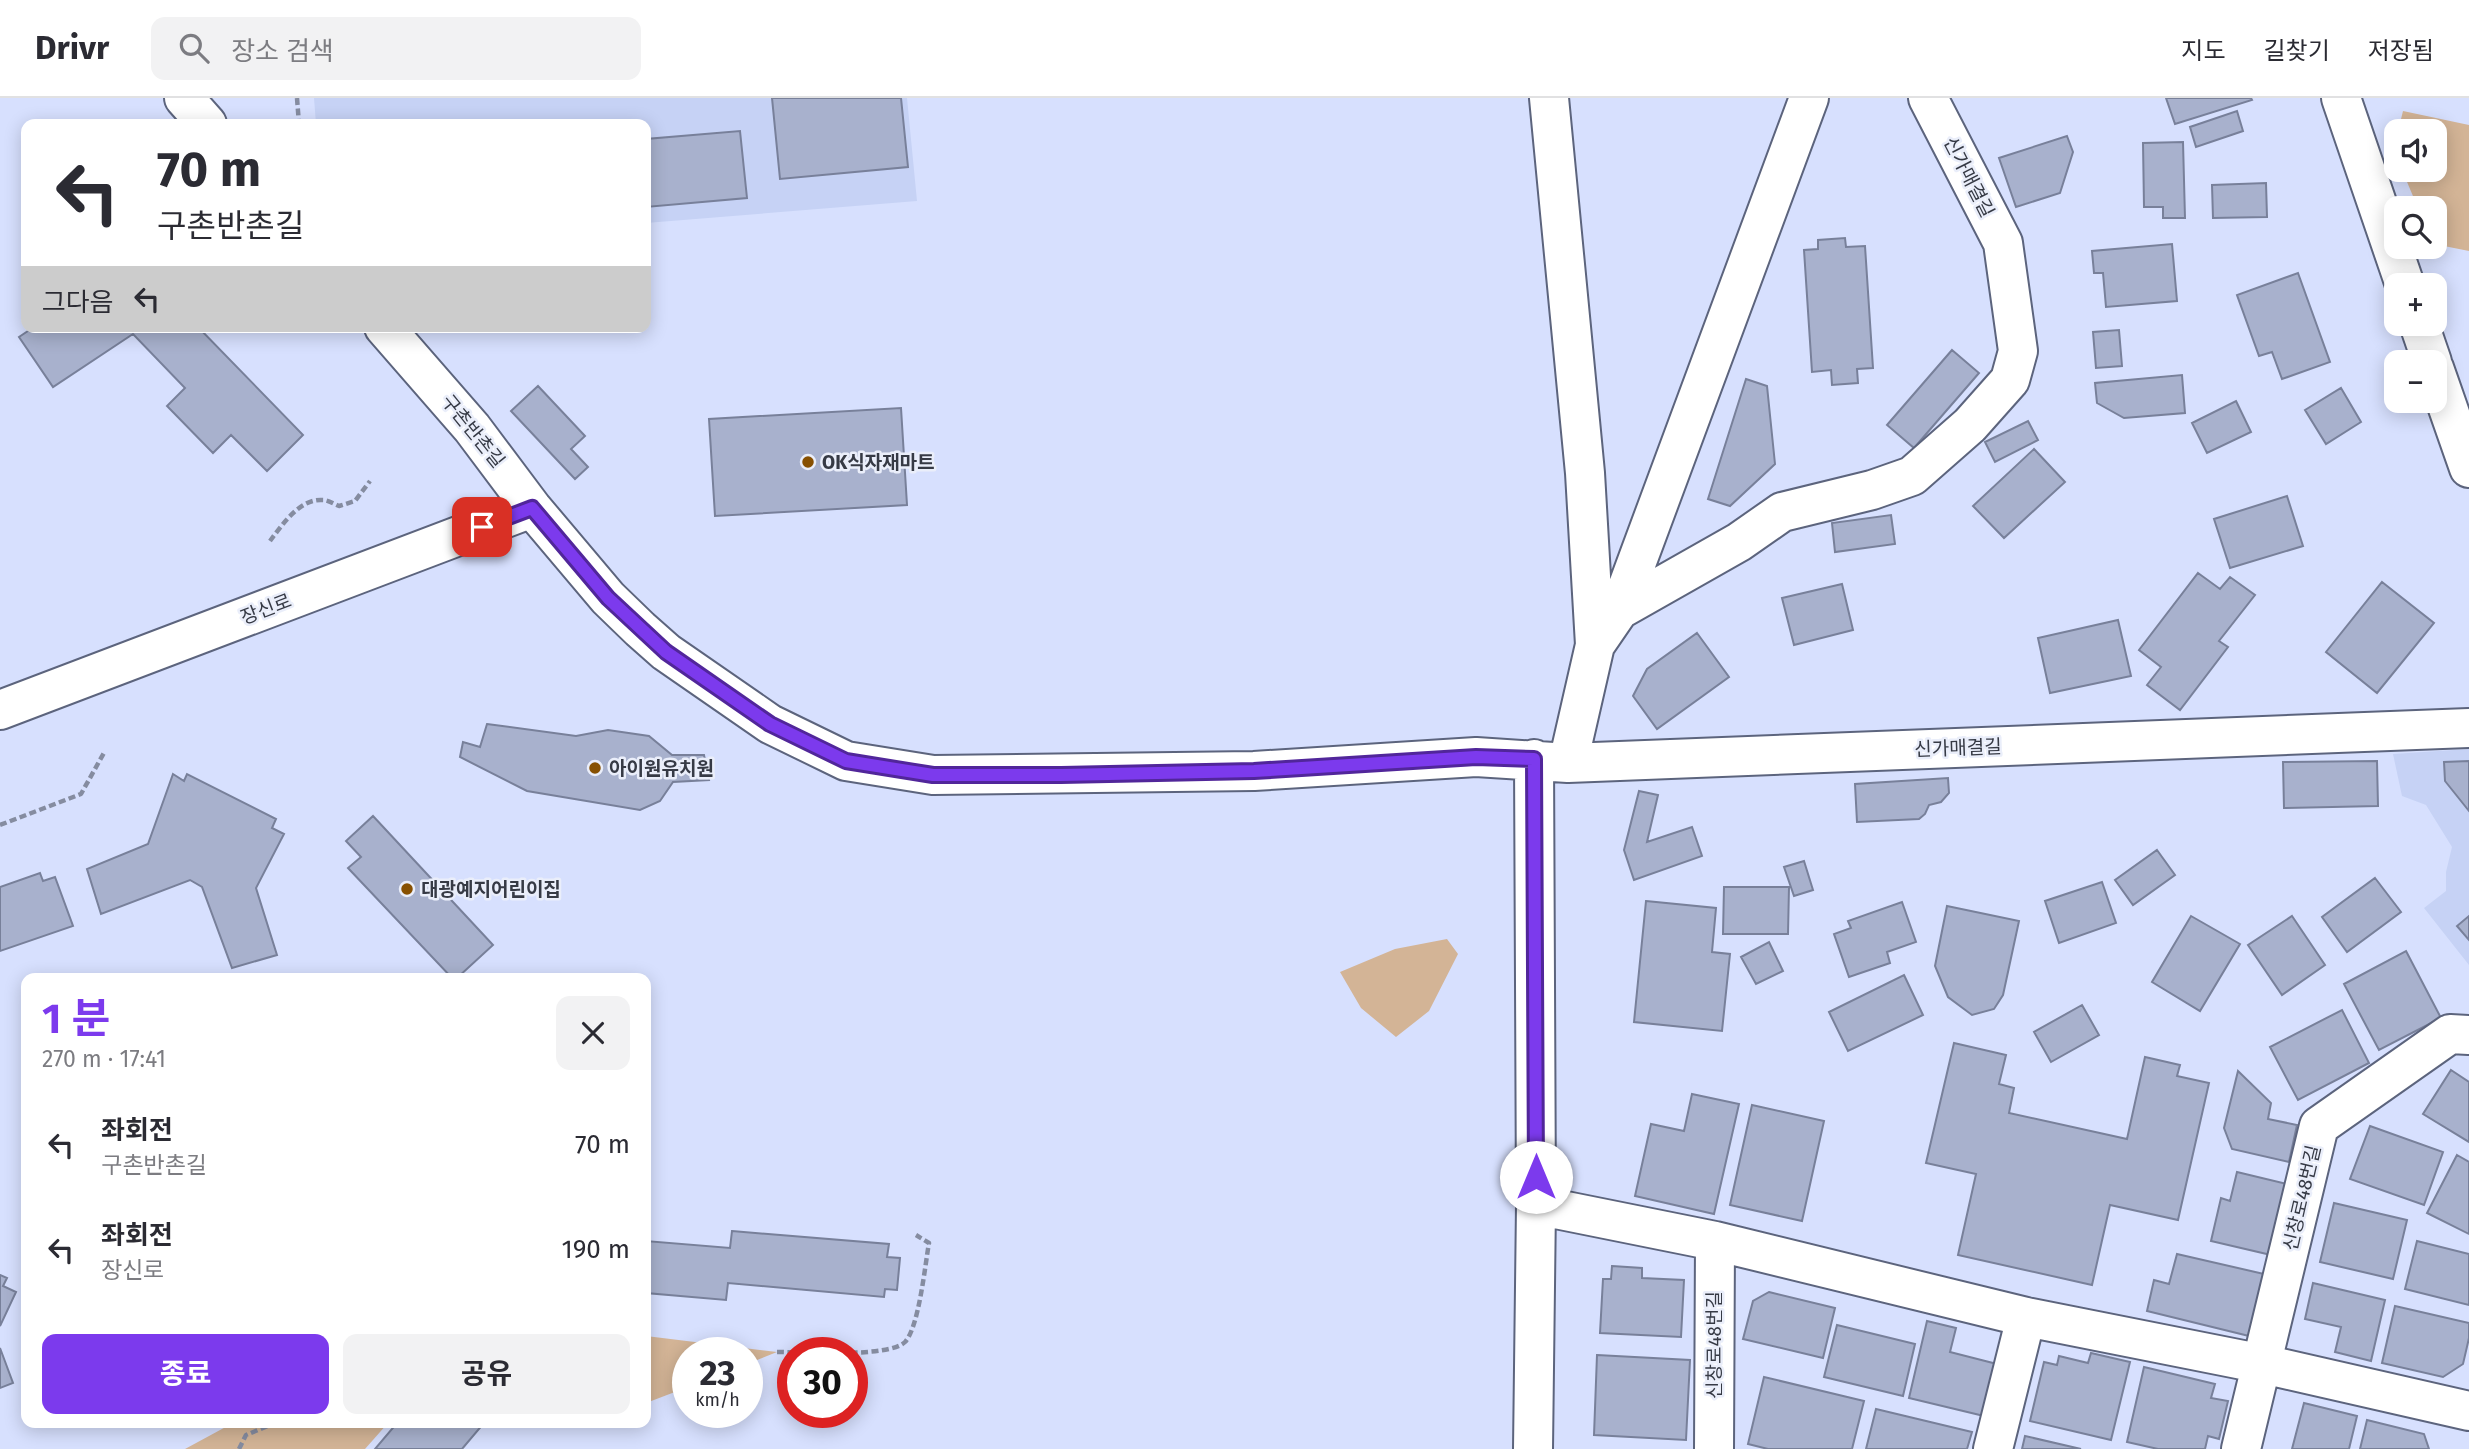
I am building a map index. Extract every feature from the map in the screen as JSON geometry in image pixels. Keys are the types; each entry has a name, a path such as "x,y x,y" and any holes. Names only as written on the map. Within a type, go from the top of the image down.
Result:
{"street":[{"path":"184,98 203,119"},
{"name":"신가매결길","path":"1549,98 1585,474 1595,645"},
{"name":"신가매결길","path":"1809,98 1619,610 1595,645 1551,761 2469,728"},
{"name":"신가매결길","path":"1619,610 1739,542 1782,512 1872,490 1912,477 1970,425 2010,380 2018,351 2003,243 1928,98"},
{"path":"2341,98 2401,273"},
{"name":"구촌반촌길","path":"389,333 472,428 532,508 608,598 666,652 770,724 846,761 933,775 1254,771 1476,757 1551,761"},
{"path":"2447,405 2469,468"},
{"name":"장신로","path":"0,710 532,508"},
{"path":"1533,1449 1536,1205 1551,761"},
{"name":"신창로48번길","path":"2241,1449 2319,1126 2450,1034 2469,1035"},
{"path":"1536,1205 1715,1241 2025,1317 2263,1364 2469,1411"},
{"name":"신창로48번길","path":"1714,1449 1715,1241"},
{"path":"1993,1449 2025,1317"}],"path":[{"path":"297,98 299,119"},
{"path":"270,541 289,517 307,504 322,500 339,506 355,501 370,481"},
{"path":"0,825 81,794 105,751"},
{"path":"868,1352 883,1352 904,1343 915,1324 929,1243 916,1235"},
{"path":"239,1449 246,1435 263,1428"}],"shaded area":[{"path":"314,98 907,98 917,201 651,223 651,119 316,119"},
{"path":"2403,111 2441,119 2401,119"},
{"path":"2447,120 2469,125 2469,251 2447,247 2447,196 2413,196 2407,182 2447,182"},
{"path":"2469,749 2469,965 2424,908 2446,891 2446,872 2452,847 2426,805 2402,796 2393,754"},
{"path":"1447,939 1458,954 1429,1011 1396,1037 1361,1008 1340,972 1395,949"},
{"path":"651,1337 672,1339 672,1393 651,1401"},
{"path":"763,1350 777,1352 763,1358"},
{"path":"224,1428 384,1428 365,1449 185,1449"}],"building":[{"path":"772,98 901,98 908,167 780,179"},
{"path":"2166,98 2251,98 2252,100 2175,124"},
{"path":"2237,111 2243,131 2196,147 2190,127"},
{"path":"740,131 747,198 651,207 651,139"},
{"path":"2067,136 2073,152 2060,193 2016,207 1999,158"},
{"path":"2183,142 2185,218 2163,218 2163,207 2144,207 2143,143"},
{"path":"2266,183 2267,217 2213,218 2212,185"},
{"path":"1845,238 1846,247 1865,246 1873,368 1857,369 1858,383 1832,385 1831,370 1812,372 1804,250 1818,249 1818,240"},
{"path":"2172,244 2177,301 2106,307 2103,273 2094,273 2092,251"},
{"path":"2298,273 2330,362 2282,379 2272,352 2259,356 2237,295"},
{"path":"2119,330 2122,366 2096,368 2093,332"},
{"path":"25,333 204,333 303,435 267,471 231,435 213,453 167,406 185,388 133,334 53,387 19,337"},
{"path":"1952,350 1979,373 1914,448 1887,425"},
{"path":"2182,375 2185,413 2124,418 2097,403 2095,383"},
{"path":"1746,379 1767,386 1775,464 1730,506 1708,499"},
{"path":"538,386 585,436 571,449 588,467 575,479 511,411"},
{"path":"2341,388 2361,422 2326,444 2305,410"},
{"path":"2236,401 2251,432 2207,453 2192,423"},
{"name":"OK식자재마트","path":"901,408 907,505 715,516 709,419"},
{"path":"2028,421 2038,440 1995,462 1985,442"},
{"path":"2034,449 2065,482 2004,538 1973,506"},
{"path":"2287,496 2303,546 2230,568 2214,519"},
{"path":"1891,515 1895,544 1835,552 1832,523"},
{"path":"2198,573 2220,589 2230,577 2255,595 2219,641 2228,647 2180,710 2147,685 2161,667 2139,650"},
{"path":"2382,582 2434,623 2377,693 2326,652"},
{"path":"1842,584 1853,630 1794,645 1782,598"},
{"path":"2118,620 2131,676 2050,693 2038,638"},
{"path":"1697,633 1729,677 1657,729 1633,696 1647,669"},
{"name":"아이원유치원","path":"487,724 576,736 608,730 649,736 672,755 704,755 709,780 673,782 660,801 640,810 527,791 460,757 463,742 480,747"},
{"path":"2377,761 2378,806 2284,808 2283,762"},
{"path":"2469,761 2469,811 2445,781 2444,762"},
{"path":"173,774 184,781 187,774 276,819 272,828 284,834 256,888 277,955 232,968 202,887 190,880 101,914 87,869 148,844"},
{"path":"1948,778 1949,793 1941,802 1929,805 1919,819 1857,822 1855,784"},
{"path":"1639,791 1658,795 1647,842 1692,827 1702,856 1634,880 1624,850"},
{"path":"373,816 493,945 462,973 447,973 348,868 361,857 346,841"},
{"path":"2157,850 2175,875 2133,905 2115,880"},
{"path":"1804,861 1813,890 1794,896 1784,867"},
{"path":"40,873 43,881 55,877 73,926 0,951 0,887"},
{"path":"2375,878 2401,912 2347,952 2322,917"},
{"path":"2102,882 2116,923 2059,943 2045,901"},
{"path":"1724,887 1789,887 1788,934 1723,934"},
{"path":"1646,901 1716,908 1712,952 1730,954 1722,1031 1634,1022"},
{"path":"1902,902 1916,942 1887,952 1890,963 1849,977 1834,934 1851,928 1848,921"},
{"path":"1947,906 2019,921 2003,995 1994,1009 1972,1015 1948,997 1935,966"},
{"path":"2191,916 2240,944 2200,1011 2152,982"},
{"path":"2292,916 2325,965 2282,995 2248,945"},
{"path":"2469,916 2469,940 2457,926"},
{"path":"1769,942 1783,971 1756,984 1741,957"},
{"path":"2406,951 2441,1018 2379,1050 2344,984"},
{"path":"1904,975 1923,1015 1848,1051 1829,1012"},
{"path":"2082,1005 2099,1035 2051,1062 2034,1032"},
{"path":"2342,1010 2369,1063 2298,1100 2270,1047"},
{"path":"1954,1043 2006,1055 1999,1084 2014,1088 2009,1113 2127,1139 2145,1057 2180,1065 2177,1076 2209,1083 2178,1220 2110,1205 2092,1285 1958,1255 1976,1174 1926,1163"},
{"path":"2451,1070 2469,1082 2469,1142 2423,1114"},
{"path":"2238,1071 2271,1103 2268,1119 2297,1125 2289,1162 2232,1149 2224,1128"},
{"path":"1692,1094 1739,1104 1714,1214 1635,1196 1651,1124 1684,1131"},
{"path":"1752,1105 1824,1121 1802,1221 1730,1205"},
{"path":"2370,1126 2443,1152 2424,1205 2350,1179"},
{"path":"2457,1155 2469,1162 2469,1234 2427,1213"},
{"path":"2237,1172 2287,1184 2271,1255 2211,1241 2221,1198 2230,1201"},
{"path":"2334,1203 2407,1220 2393,1279 2320,1262"},
{"path":"732,1231 889,1244 887,1257 900,1258 897,1290 885,1289 884,1297 728,1283 726,1300 651,1293 651,1241 730,1248"},
{"path":"2417,1241 2469,1254 2469,1305 2405,1289"},
{"path":"2177,1254 2264,1274 2249,1336 2147,1311 2154,1280 2169,1284"},
{"path":"1612,1266 1642,1268 1642,1278 1684,1280 1681,1337 1600,1333 1603,1279 1611,1279"},
{"path":"0,1275 7,1278 3,1286 16,1292 0,1326"},
{"path":"2313,1283 2385,1300 2371,1361 2335,1352 2341,1327 2305,1319"},
{"path":"1769,1292 1835,1308 1823,1358 1743,1339 1753,1301"},
{"path":"2395,1306 2469,1323 2469,1338 2463,1364 2443,1377 2382,1363"},
{"path":"1927,1321 1956,1328 1950,1352 1997,1364 1984,1416 1909,1398"},
{"path":"1837,1325 1915,1344 1903,1396 1824,1377"},
{"path":"0,1348 13,1383 0,1388"},
{"path":"2091,1353 2130,1362 2111,1440 2030,1421 2044,1362 2057,1365 2059,1356 2088,1363"},
{"path":"1597,1355 1690,1360 1686,1440 1594,1435"},
{"path":"2144,1367 2215,1384 2211,1398 2228,1401 2219,1439 2208,1436 2205,1449 2158,1449 2127,1442"},
{"path":"1764,1377 1864,1401 1852,1449 1768,1449 1748,1444"},
{"path":"2304,1403 2357,1416 2349,1449 2292,1449"},
{"path":"1876,1409 1972,1432 1967,1449 1866,1449"},
{"path":"2367,1420 2424,1434 2429,1449 2360,1449"},
{"path":"393,1428 480,1428 462,1449 375,1449"},
{"path":"2025,1436 2081,1449 2022,1449"}],"place":[{"name":"OK식자재마트","path":"808,462"},
{"name":"아이원유치원","path":"595,768"},
{"name":"대광예지어린이집","path":"407,889"}],"route":[{"path":"482,527 532,508 608,598 666,652 770,724 846,761 933,775 1061,775 1254,771 1476,757 1534,759 1536,1177"}]}
